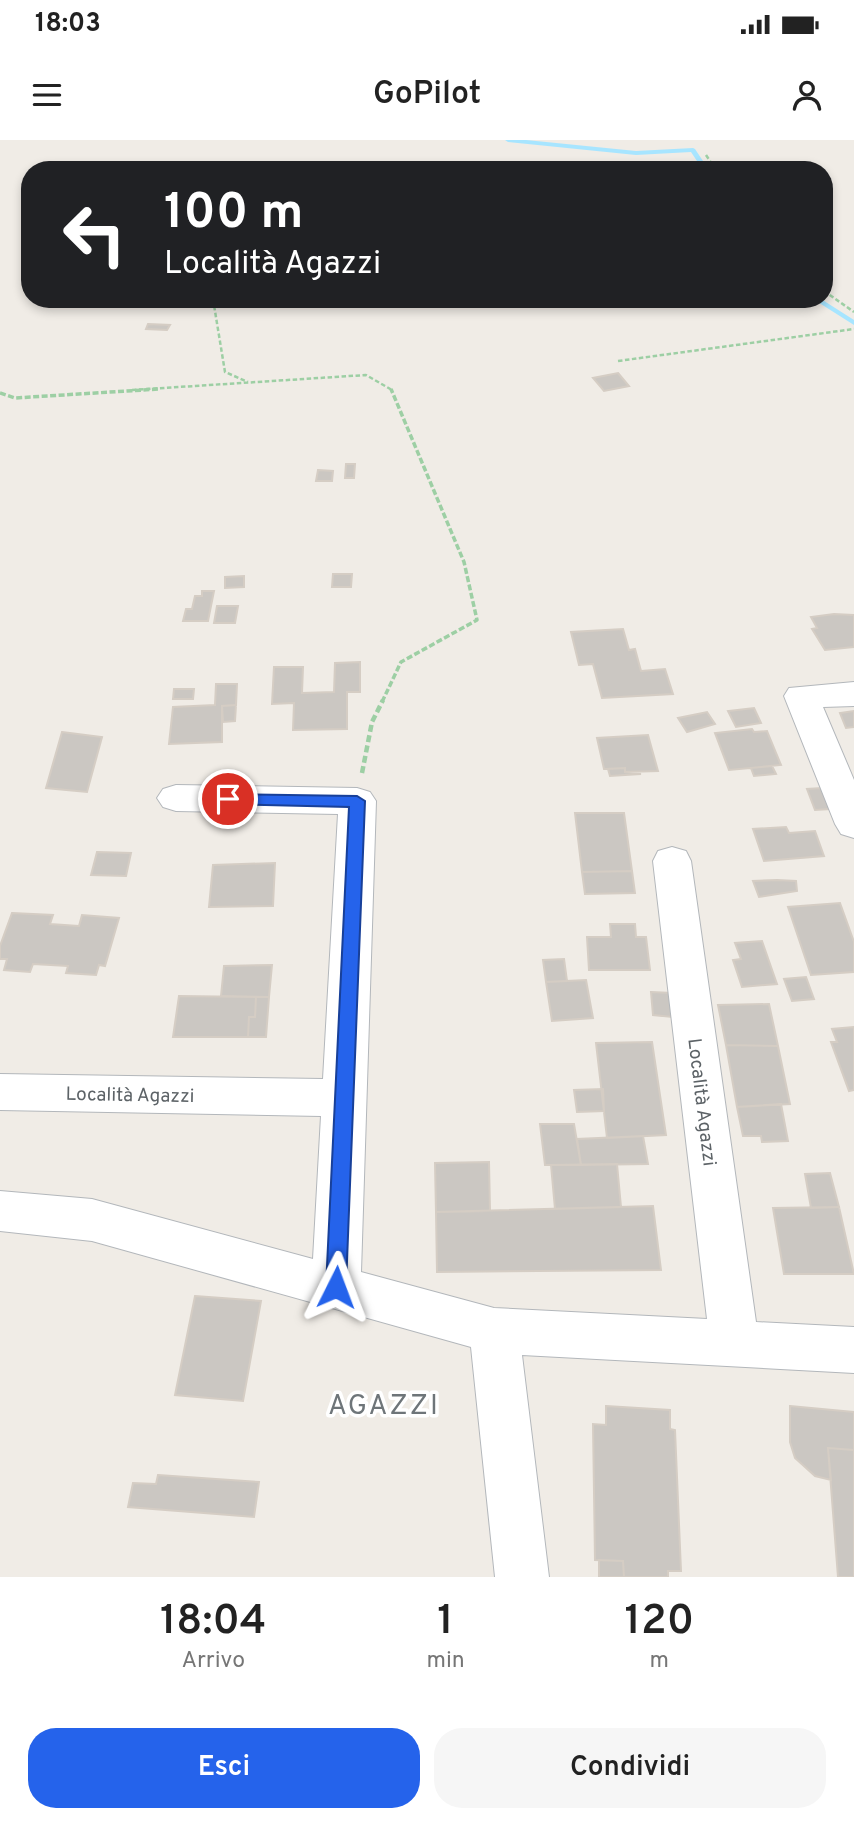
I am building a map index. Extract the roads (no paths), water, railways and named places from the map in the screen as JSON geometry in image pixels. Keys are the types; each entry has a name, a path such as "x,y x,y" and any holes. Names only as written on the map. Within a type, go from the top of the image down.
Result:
{"street":[{"path":"854,694 802,696 854,824"},
{"path":"176,798 357,801 336,1287"},
{"name":"Località Agazzi","path":"672,861 734,1343"},
{"name":"Località Agazzi","path":"0,1092 344,1098"},
{"path":"0,1211 92,1220 494,1331 854,1350"},
{"path":"494,1331 522,1577"}],"waterway":[{"path":"508,140 636,153 693,150 700,161"},
{"path":"830,308 854,323"}],"district":[{"name":"AGAZZI","path":"384,1404"}]}
